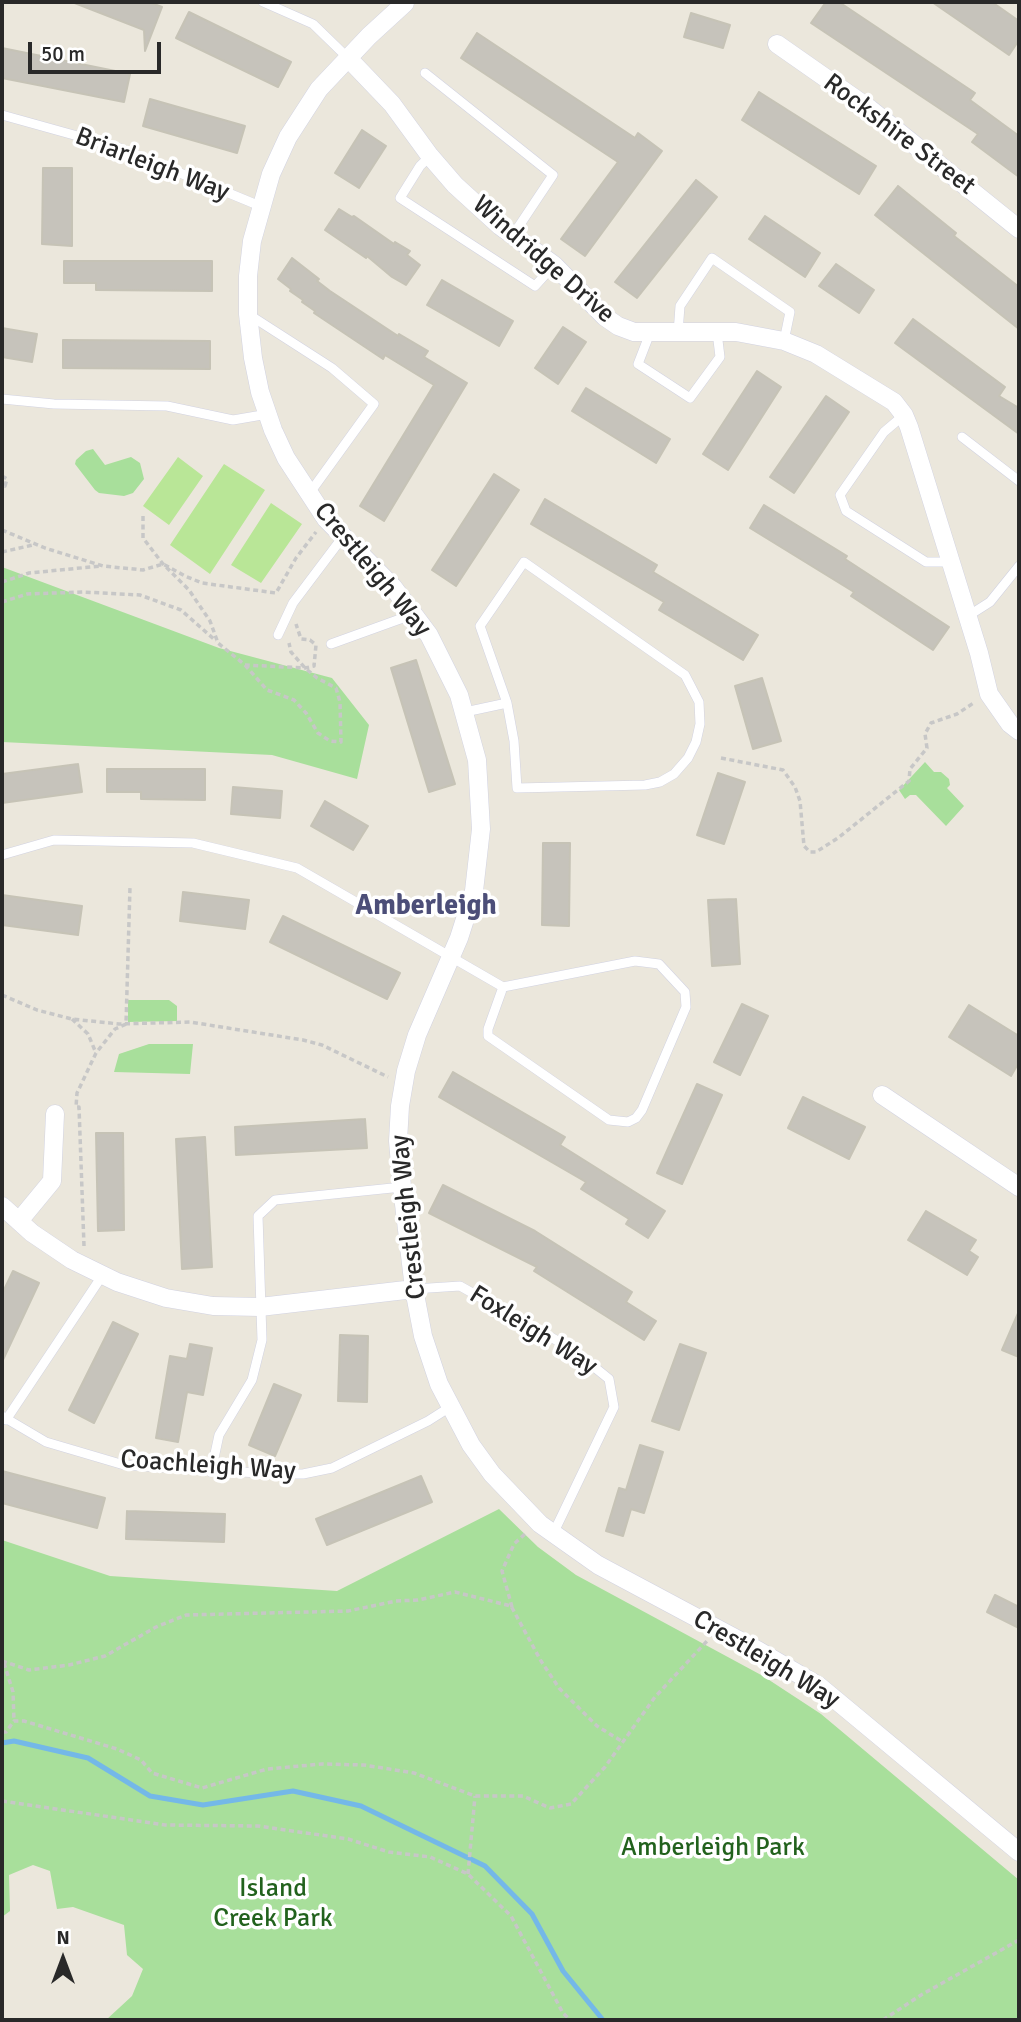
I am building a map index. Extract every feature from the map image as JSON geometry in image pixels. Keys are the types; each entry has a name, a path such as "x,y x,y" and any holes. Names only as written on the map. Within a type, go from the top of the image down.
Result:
{"street":[{"name":"Crestleigh Way","path":"405,3 319,89 288,137 271,174 252,241 248,314 260,392 286,458 308,495 342,538 393,587 414,614 445,663 465,712 477,760 481,829 474,891 468,915 416,1034 400,1106 398,1141 402,1186 414,1289 423,1336 439,1384 471,1445 514,1500 554,1534 598,1565 819,1686 1019,1852"},
{"name":"Rockshire Street","path":"776,44 870,109 1019,229"},
{"name":"Windridge Drive","path":"348,58 392,104 430,156 456,185 513,235 554,265 605,317 618,326 634,332 736,332 784,341 816,354 884,394 904,415 968,616 989,694 1010,724 1019,731"},
{"path":"882,1096 1019,1187"},
{"path":"19,1221 52,1181 55,1114"},
{"path":"2,1206 72,1260 102,1276 166,1298 212,1306 260,1307 414,1289"}],"lane":[{"path":"263,2 313,24 348,58"},
{"path":"425,73 553,175 513,235"},
{"name":"Briarleigh Way","path":"2,115 117,147 260,206"},
{"path":"430,156 420,166 400,198 535,286 554,265"},
{"path":"678,332 680,306 712,258 790,312 784,341"},
{"path":"248,314 332,368 374,404 308,495"},
{"path":"650,332 638,365 690,398 720,357 717,332"},
{"path":"2,399 54,404 167,407 233,420 268,414"},
{"path":"904,415 884,432 840,495 846,511 926,562 951,562"},
{"path":"962,437 1019,481"},
{"path":"283,635 293,603 342,538"},
{"path":"524,562 685,675 699,702 700,724 696,742 688,758 674,774 660,782 645,785 517,788 514,741 507,704 480,626 524,562"},
{"path":"968,616 990,602 1019,566"},
{"path":"331,644 414,614"},
{"path":"465,712 507,704"},
{"path":"2,855 54,839 193,843 297,868 503,987 635,961 659,964 685,992 686,1007 642,1110 636,1118 628,1122 609,1120 488,1036 503,987"},
{"path":"211,1472 219,1435 252,1380 262,1340 258,1216 275,1200 402,1186"},
{"path":"4,1418 102,1276"},
{"name":"Foxleigh Way","path":"414,1289 460,1286 572,1349 609,1378 614,1407 554,1534"},
{"name":"Coachleigh Way","path":"4,1418 46,1442 124,1465 211,1472 303,1474 332,1468 450,1407"}],"path":[{"path":"2,477 7,479 5,486 2,485"},
{"path":"143,516 143,538 163,564 189,590 210,621 218,643"},
{"path":"2,530 35,544 103,566"},
{"path":"2,582 29,573 103,566 143,570 163,564 202,583 276,593 296,558 316,532"},
{"path":"2,552 35,544"},
{"path":"2,602 27,594 83,592 139,595 181,610 245,665 267,690 294,700 318,733 330,741 341,742 340,702 336,688 305,668 283,635"},
{"path":"245,665 305,668 314,666 316,645 310,640 302,639 296,624 291,624"},
{"path":"721,758 783,770 795,787 800,801 804,846 810,852 816,852 838,838 909,781 910,769 927,748 925,734 931,723 957,714 989,694"},
{"path":"126,1024 130,887"},
{"path":"2,995 37,1010 72,1018 126,1024 190,1022 303,1040 322,1045 388,1077"},
{"path":"72,1018 88,1034 96,1053"},
{"path":"84,1248 77,1093 96,1053 116,1029 126,1024"},
{"path":"528,1531 514,1544 502,1570 513,1610 559,1688 597,1726 623,1742"},
{"path":"3,1662 29,1670 69,1665 106,1656 156,1627 186,1615 348,1611 456,1592 511,1606 513,1610"},
{"path":"14,1721 24,1721 117,1749 141,1760 152,1773 202,1788 267,1769 322,1764 364,1765 414,1773 475,1796 523,1796 550,1808 571,1804 605,1767 655,1697 718,1629"},
{"path":"2,1732 6,1732 14,1721 13,1692 3,1662"},
{"path":"468,1874 475,1796"},
{"path":"2,1801 165,1825 258,1826 348,1839 388,1852 430,1857 468,1874 511,1916 563,2013 570,2020"},
{"path":"883,2020 921,1995 1019,1940"}],"green space":[{"path":"93,449 105,465 131,457 140,463 144,479 133,493 124,496 99,493 95,490 75,464 86,451"},
{"path":"178,457 203,476 169,525 143,506"},
{"path":"224,464 265,490 210,574 170,545"},
{"path":"271,503 302,524 261,583 231,565"},
{"path":"2,567 219,648 332,678 369,725 357,779 272,755 2,742"},
{"path":"925,762 934,772 941,772 949,779 950,785 947,788 964,806 946,826 916,795 905,799 899,790"},
{"path":"128,1000 169,1000 177,1006 177,1021 128,1022"},
{"path":"149,1044 193,1044 190,1074 114,1072 119,1054"},
{"name":"Amberleigh Park","path":"499,1509 538,1547 576,1575 763,1676 821,1714 1019,1880 1019,2020 106,2020 132,1996 143,1969 127,1955 124,1925 73,1907 57,1909 50,1871 33,1865 9,1875 10,1911 2,1917 2,1540 110,1576 337,1591"}],"building":[{"path":"72,2 149,2 162,7 145,51 144,30"},
{"path":"826,2 839,2 975,93 970,100 1019,136 1019,177 972,142 978,134 811,23"},
{"path":"932,2 992,2 1019,21 1019,40 1009,55"},
{"path":"189,12 291,62 278,87 176,38"},
{"path":"691,13 730,25 723,48 684,37"},
{"path":"477,33 635,138 638,133 662,151 585,256 561,239 618,162 461,58"},
{"path":"2,48 130,74 124,102 2,78"},
{"path":"759,92 876,166 859,194 742,120"},
{"path":"150,99 245,126 237,153 143,126"},
{"path":"362,130 386,146 359,188 335,173"},
{"path":"43,168 72,168 72,246 42,244"},
{"path":"696,180 717,197 637,298 615,282"},
{"path":"898,186 956,233 954,236 1019,287 1019,329 875,215"},
{"path":"339,209 354,216 394,244 395,242 410,251 407,255 420,265 406,285 325,230"},
{"path":"765,216 820,253 805,277 749,239"},
{"path":"292,258 330,291 398,336 399,334 428,351 424,357 467,383 384,521 360,506 434,385 385,355 383,359 314,313 315,311 278,279"},
{"path":"64,261 212,261 212,291 96,290 96,283 64,283"},
{"path":"836,264 874,290 859,313 819,286"},
{"path":"442,280 513,321 499,346 427,305"},
{"path":"913,319 1005,387 999,396 1019,408 1019,434 895,343"},
{"path":"563,327 586,342 558,384 535,368"},
{"path":"2,328 37,334 32,362 2,357"},
{"path":"63,340 210,341 210,369 63,368"},
{"path":"757,371 781,387 728,470 703,454"},
{"path":"586,388 670,439 656,463 572,411"},
{"path":"826,396 849,412 794,493 770,477"},
{"path":"494,474 519,490 456,586 432,570"},
{"path":"545,499 657,565 653,572 758,635 743,660 659,610 664,602 531,524"},
{"path":"764,505 847,556 845,559 949,627 933,650 851,596 854,592 750,528"},
{"path":"416,660 455,784 429,792 391,668"},
{"path":"762,678 781,741 753,749 735,686"},
{"path":"78,764 82,792 2,803 2,774"},
{"path":"107,769 205,769 205,800 141,799 141,792 107,792"},
{"path":"718,773 745,782 724,844 697,835"},
{"path":"233,787 282,791 280,818 231,814"},
{"path":"325,801 368,826 353,850 311,826"},
{"path":"543,843 570,843 569,926 542,925"},
{"path":"183,892 249,900 245,929 180,921"},
{"path":"2,895 82,906 78,935 2,925"},
{"path":"736,899 740,964 712,966 708,900"},
{"path":"283,916 400,973 387,999 270,942"},
{"path":"742,1004 768,1016 740,1075 714,1062"},
{"path":"969,1005 1019,1036 1019,1062 1011,1076 949,1037"},
{"path":"453,1072 565,1137 560,1145 665,1211 648,1238 626,1224 629,1219 581,1189 586,1182 439,1097"},
{"path":"697,1084 722,1095 682,1184 657,1173"},
{"path":"803,1097 865,1127 849,1159 788,1128"},
{"path":"365,1119 367,1148 236,1155 235,1127"},
{"path":"96,1133 123,1133 124,1230 98,1231"},
{"path":"205,1137 212,1267 182,1269 176,1139"},
{"path":"443,1185 535,1231 632,1292 626,1302 656,1321 644,1340 534,1271 537,1267 429,1213"},
{"path":"926,1211 976,1240 969,1251 978,1257 967,1275 908,1240"},
{"path":"13,1271 39,1283 2,1362 2,1294"},
{"path":"1019,1311 1019,1357 1002,1350"},
{"path":"113,1322 138,1334 94,1423 69,1410"},
{"path":"340,1335 368,1336 367,1402 338,1401"},
{"path":"190,1344 212,1348 203,1395 187,1392 178,1442 156,1438 170,1356 187,1359"},
{"path":"680,1344 706,1353 679,1430 652,1421"},
{"path":"274,1384 301,1395 275,1456 249,1445"},
{"path":"640,1445 663,1452 644,1513 631,1509 623,1536 606,1531 619,1488 626,1490"},
{"path":"2,1471 105,1498 97,1528 2,1503"},
{"path":"421,1476 432,1502 327,1545 316,1519"},
{"path":"127,1511 225,1514 224,1542 126,1539"},
{"path":"995,1595 1019,1607 1019,1628 987,1612"}],"waterway":[{"path":"2,1743 14,1741 88,1758 150,1796 203,1805 293,1791 361,1806 485,1866 532,1914 563,1971 603,2020"}],"district":[{"name":"Amberleigh","path":"426,907"}],"park label":[{"name":"Island Creek Park","path":"273,1904"}]}
